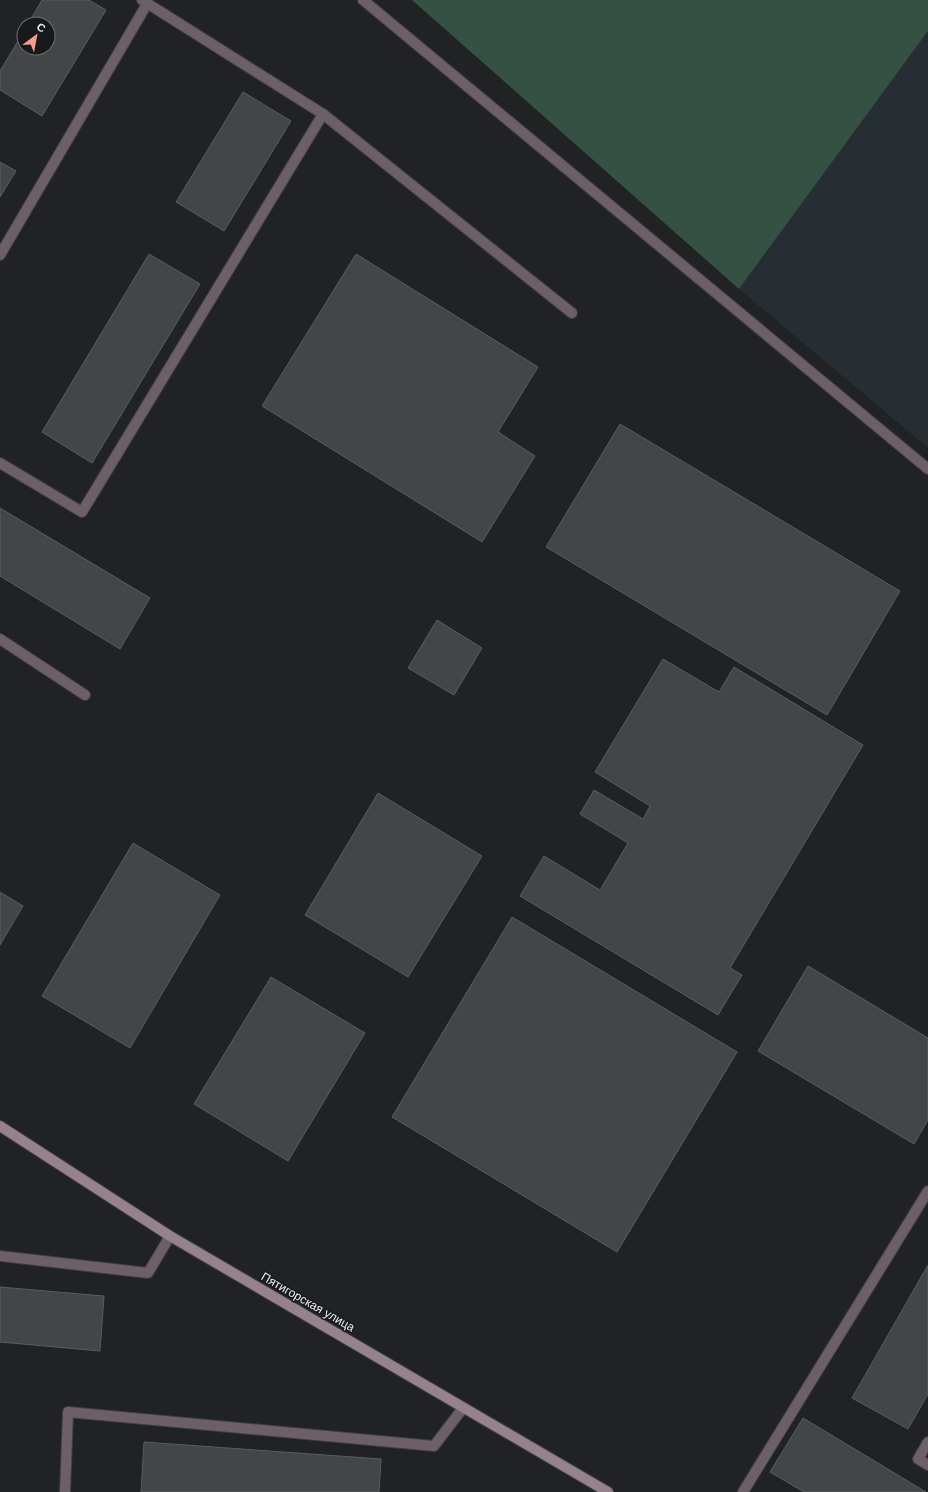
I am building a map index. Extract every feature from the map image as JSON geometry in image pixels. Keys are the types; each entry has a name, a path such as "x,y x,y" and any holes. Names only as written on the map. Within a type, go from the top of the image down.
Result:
{"main road":[{"name":"Пятигорская улица","path":"0,1126 170,1236 608,1492"}],"street":[{"path":"363,0 928,469"},
{"path":"0,255 145,2 323,114 572,314"},
{"path":"0,463 82,512 323,114"},
{"path":"0,639 85,695"},
{"path":"743,1492 928,1191"},
{"path":"0,1256 148,1274 170,1236"},
{"path":"65,1492 68,1412 434,1446 463,1408"},
{"path":"928,1442 918,1459 928,1465"}],"shaded area":[{"path":"928,31 928,448 739,289"}],"green space":[{"path":"412,0 928,0 928,31 739,289"}],"building":[{"path":"42,0 89,0 106,10 42,116 0,90 0,71 16,44 16,56 56,56 56,16 33,16"},
{"path":"243,92 291,121 224,231 176,202"},
{"path":"0,162 16,171 0,197"},
{"path":"149,254 200,284 92,463 42,432"},
{"path":"356,254 538,367 498,432 535,456 482,542 262,406"},
{"path":"620,424 900,591 827,715 546,547"},
{"path":"0,508 150,598 120,649 0,576"},
{"path":"437,620 482,648 454,695 408,668"},
{"path":"663,659 719,692 734,667 863,745 730,968 742,975 718,1015 520,896 544,856 600,890 628,843 580,814 594,790 643,819 650,806 595,772"},
{"path":"378,793 482,856 408,977 305,915"},
{"path":"133,843 220,895 130,1048 42,996"},
{"path":"0,892 23,906 0,945"},
{"path":"512,917 737,1052 617,1252 392,1117"},
{"path":"808,966 928,1038 928,1120 914,1144 758,1051"},
{"path":"271,977 365,1033 288,1161 194,1104"},
{"path":"928,1265 928,1394 908,1429 852,1398"},
{"path":"0,1287 104,1296 100,1351 0,1342"},
{"path":"803,1418 926,1492 804,1492 770,1472"},
{"path":"144,1442 381,1459 379,1492 141,1492"}]}
